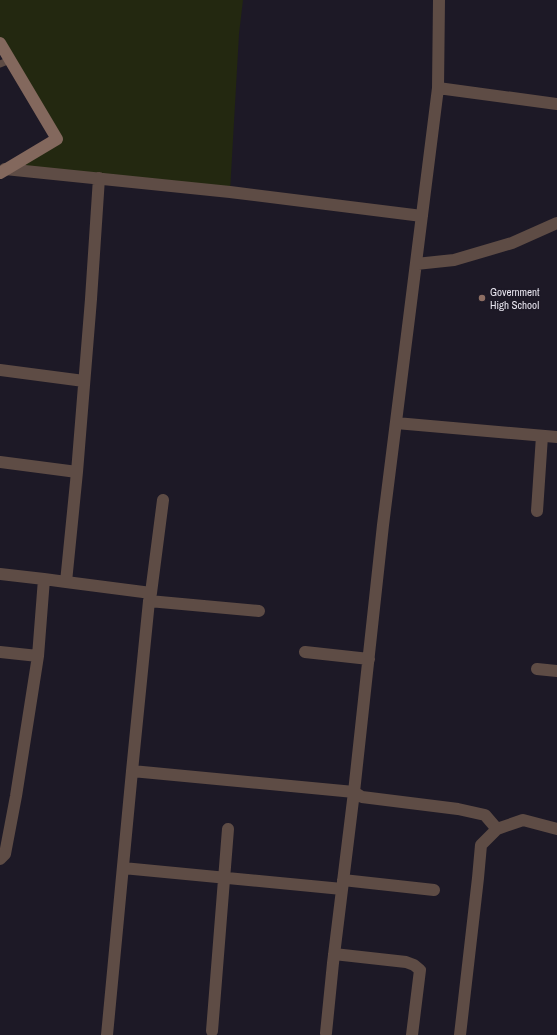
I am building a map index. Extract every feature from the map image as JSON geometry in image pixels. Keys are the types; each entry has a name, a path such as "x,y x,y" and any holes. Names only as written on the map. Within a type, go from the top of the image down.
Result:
{"street":[{"path":"326,1033 385,510 438,88 440,0"},
{"path":"0,43 5,62 57,140 3,171"},
{"path":"438,88 557,104"},
{"path":"3,171 99,178 230,192 422,216"},
{"path":"66,582 77,472 99,178"},
{"path":"416,264 454,260 512,243 557,223"},
{"path":"0,370 84,381"},
{"path":"396,423 557,437"},
{"path":"537,511 542,436"},
{"path":"0,462 77,472"},
{"path":"106,1035 150,597 163,500"},
{"path":"0,574 66,582 150,597 259,611"},
{"path":"0,858 5,854 16,796 38,656 44,579"},
{"path":"0,652 38,656"},
{"path":"305,652 369,659"},
{"path":"537,669 557,671"},
{"path":"132,771 354,792 362,797 458,809 485,816 497,829"},
{"path":"460,1035 481,845 497,829 523,820 557,829"},
{"path":"212,1031 228,829"},
{"path":"122,868 224,878 434,890"},
{"path":"334,954 406,962 414,965 420,970 412,1035"}],"green space":[{"path":"0,0 243,0 239,34 230,192 5,169 57,139 0,43"}],"place":[{"name":"Government High School","path":"482,298"}]}
